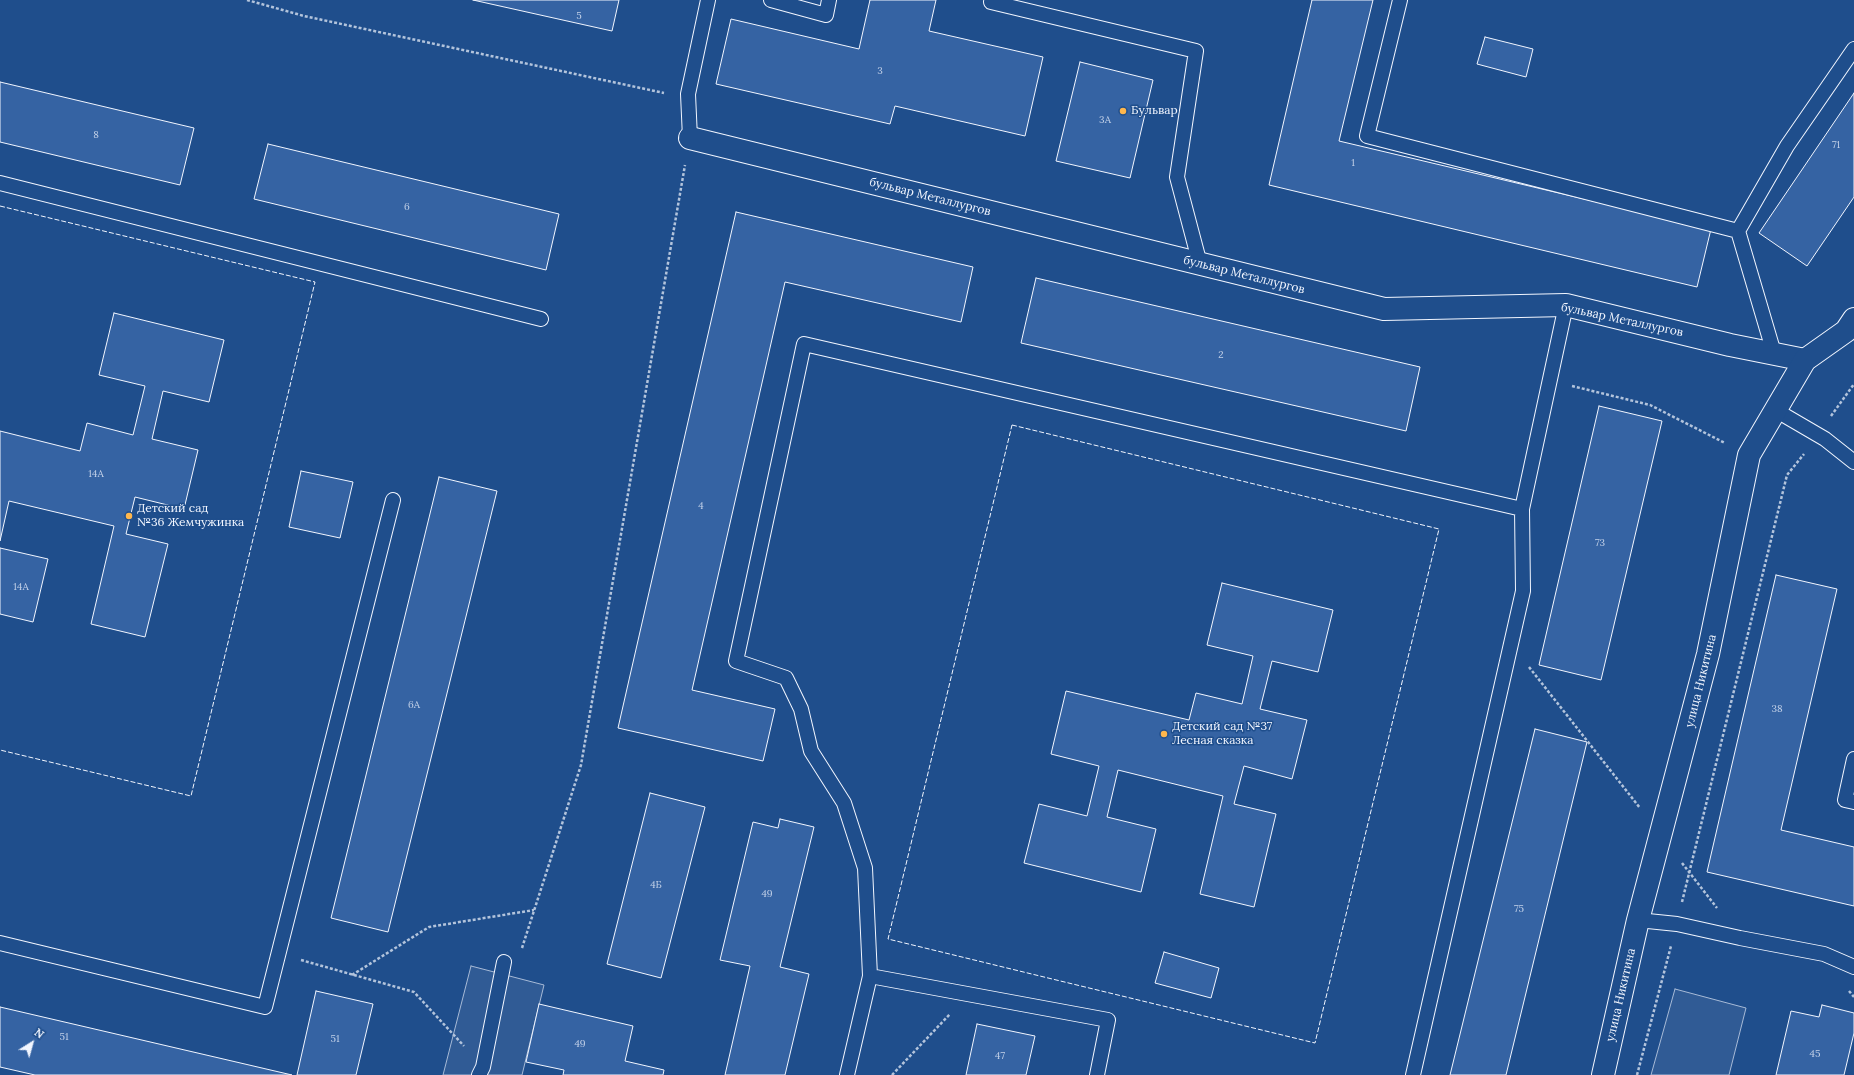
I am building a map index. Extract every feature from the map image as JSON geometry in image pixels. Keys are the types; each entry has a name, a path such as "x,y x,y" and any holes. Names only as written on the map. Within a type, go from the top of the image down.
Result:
{"street":[{"name":"бульвар Металлургов","path":"690,138 1384,309 1566,305 1805,360"},
{"name":"улица Никитина","path":"1603,1075 1638,920 1708,654 1749,455 1805,360 1846,331 1854,319"}],"lane":[{"path":"690,138 688,94 708,0"},
{"path":"771,0 826,15 829,0"},
{"path":"1400,0 1367,136 1738,231"},
{"path":"990,2 1196,50 1177,177 1200,264"},
{"path":"1774,353 1738,231 1787,146 1854,49"},
{"path":"0,183 541,319"},
{"path":"1414,1075 1523,591 1522,508 1566,305"},
{"path":"847,1075 870,976 865,868 844,803 811,751 801,709 786,678 736,661 804,344 1522,508"},
{"path":"1776,411 1818,435 1854,462"},
{"path":"0,942 265,1007 393,500"},
{"path":"1854,759 1844,800 1854,802"},
{"path":"1638,920 1677,924 1824,954 1854,967"},
{"path":"481,1071 504,962"},
{"path":"870,976 1108,1020 1097,1075"}],"path":[{"path":"247,0 304,16 663,92 667,99"},
{"path":"519,955 581,765 690,138"},
{"path":"1550,381 1650,405 1749,455"},
{"path":"1637,1075 1677,924 1787,476 1854,384"},
{"path":"1511,644 1740,938"},
{"path":"352,975 429,927 534,910"},
{"path":"279,954 414,992 481,1071"},
{"path":"892,1075 968,995"}],"shaded area":[{"path":"471,966 544,985 522,1075 443,1075"},
{"path":"1675,989 1746,1008 1729,1075 1651,1075"}],"building":[{"path":"473,0 619,0 612,31"},
{"path":"870,0 936,0 929,31 1043,57 1025,136 895,106 890,124 716,84 731,19 859,49"},
{"path":"1312,0 1373,0 1339,141 1711,229 1697,287 1269,185"},
{"path":"1485,37 1533,49 1526,77 1477,64"},
{"path":"1080,62 1153,80 1130,178 1056,161"},
{"path":"0,82 194,128 180,185 0,142"},
{"path":"1854,93 1854,197 1807,266 1759,233"},
{"path":"268,144 559,214 546,270 254,199"},
{"path":"736,212 973,267 961,322 785,282 692,690 775,709 763,761 618,728"},
{"path":"1036,278 1420,367 1406,431 1021,343"},
{"path":"114,313 224,340 209,402 163,391 152,439 198,450 184,509 135,497 126,534 168,544 145,637 91,624 114,526 9,501 0,541 0,431 80,451 87,423 133,435 145,386 99,375"},
{"path":"1599,406 1662,421 1601,680 1539,665"},
{"path":"301,471 353,482 340,538 289,527"},
{"path":"439,477 497,491 388,932 331,918"},
{"path":"0,548 48,559 33,622 0,614"},
{"path":"1776,575 1837,589 1781,830 1854,847 1854,906 1707,872"},
{"path":"1222,583 1333,610 1318,672 1272,661 1260,709 1307,720 1292,779 1244,766 1234,804 1276,814 1254,907 1200,894 1223,796 1118,770 1107,817 1156,829 1141,892 1024,863 1039,804 1087,816 1099,766 1051,754 1066,691 1189,720 1196,693 1242,704 1253,656 1207,645"},
{"path":"1535,729 1587,742 1506,1075 1450,1075"},
{"path":"650,793 705,807 661,978 607,964"},
{"path":"780,819 814,827 780,967 809,974 785,1075 725,1075 750,966 720,960 753,822 778,828"},
{"path":"1164,952 1219,968 1211,998 1155,983"},
{"path":"316,991 373,1004 356,1075 297,1075"},
{"path":"539,1004 633,1026 625,1061 664,1070 663,1075 563,1075 564,1070 526,1062"},
{"path":"1822,1005 1854,1013 1854,1033 1844,1075 1776,1075 1791,1011 1819,1017"},
{"path":"0,1007 292,1075 35,1075 0,1067"},
{"path":"977,1024 1035,1036 1026,1075 966,1075"}],"fence":[{"path":"0,206 315,282 191,796 0,750"},
{"path":"1012,425 1439,529 1315,1043 888,939 1012,425"}],"place":[{"name":"Бульвар","path":"1123,111"},
{"name":"Детский сад №36 Жемчужинка","path":"129,516"},
{"name":"Детский сад №37 Лесная сказка","path":"1164,734"}]}
